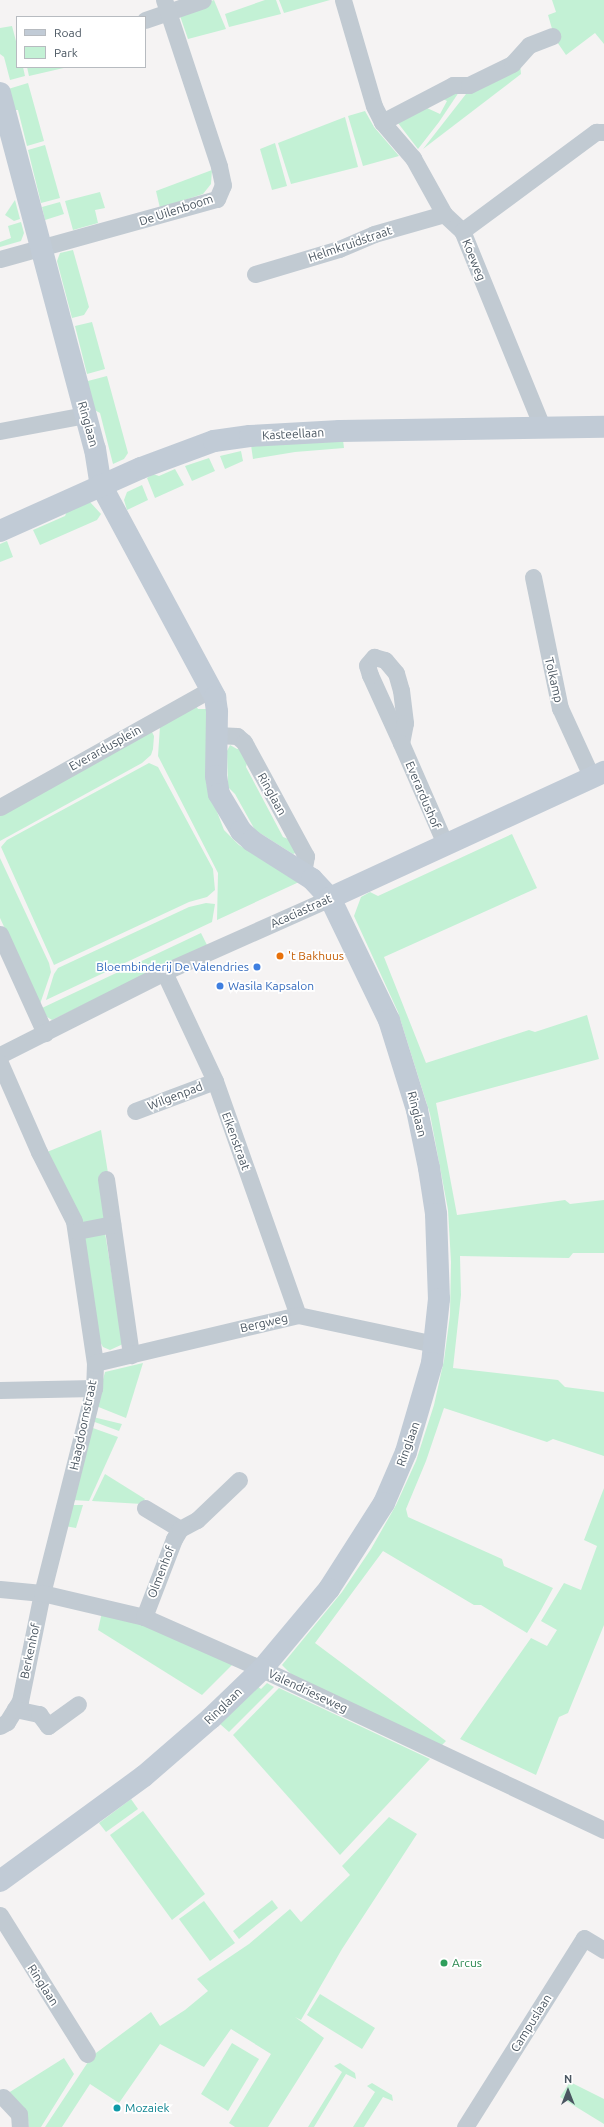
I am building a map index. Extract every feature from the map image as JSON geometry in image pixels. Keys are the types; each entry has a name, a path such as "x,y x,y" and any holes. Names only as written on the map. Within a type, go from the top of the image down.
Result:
{"street":[{"path":"146,19 167,7 203,0"},
{"path":"343,0 374,106 382,122 413,158 444,214 462,231"},
{"name":"De Uilenboom","path":"40,248 217,199 223,185 219,166 167,7"},
{"path":"382,122 453,85 469,85 512,64 529,45 552,36"},
{"name":"Ringlaan","path":"0,94 95,449 101,485 211,689 217,703 217,786 235,824 252,841 303,872 330,898 388,1020 417,1110 430,1168 436,1214 439,1299 435,1344 421,1405 411,1439 384,1503 329,1588 262,1669 211,1718 144,1776 0,1881"},
{"name":"Koeweg","path":"543,429 462,231 596,132 604,132"},
{"name":"Helmkruidstraat","path":"255,274 339,249 374,234 444,214"},
{"path":"0,259 40,248"},
{"path":"0,431 85,415"},
{"name":"Kasteellaan","path":"0,531 101,485 180,452 214,441 243,437 340,431 604,427"},
{"name":"Tolkamp","path":"533,577 560,708 598,775"},
{"name":"Everardusplein","path":"0,807 211,689"},
{"name":"Ringlaan","path":"217,735 237,736 244,742 306,856 303,872"},
{"name":"Everardushof","path":"401,743 446,846"},
{"name":"Acaciastraat","path":"0,1055 164,972 446,846 598,775"},
{"path":"0,934 45,1033"},
{"name":"Eikenstraat","path":"164,972 215,1081 298,1315"},
{"name":"Haagdoornstraat","path":"0,1063 76,1231 95,1363 94,1388 42,1593"},
{"name":"Wilgenpad","path":"135,1111 215,1081"},
{"path":"106,1179 132,1354"},
{"path":"76,1231 112,1224"},
{"name":"Bergweg","path":"95,1363 298,1315 435,1344"},
{"path":"0,1390 94,1388"},
{"path":"145,1508 180,1529 197,1520 239,1480"},
{"name":"Olmenhof","path":"144,1617 174,1538 180,1529"},
{"name":"Valendrieseweg","path":"0,1589 42,1593 144,1617 262,1669 604,1830"},
{"name":"Berkenhof","path":"0,1726 8,1722 20,1701 42,1593"},
{"path":"15,1708 39,1714 48,1726 78,1704"},
{"name":"Ringlaan","path":"0,1915 87,2054"},
{"name":"Campuslaan","path":"466,2127 584,1938 604,1950"},
{"path":"3,2097 19,2114 20,2127"}],"green space":[{"path":"214,0 226,29 188,39 179,13"},
{"path":"265,0 276,0 281,14 229,27 225,14"},
{"path":"279,0 330,0 284,13"},
{"path":"552,0 604,0 604,44 595,33 566,55 555,39 548,15 556,12"},
{"path":"12,26 16,41 16,68 23,68 25,76 10,80 4,57 0,54 0,28"},
{"path":"520,64 521,74 423,149 473,85"},
{"path":"27,68 64,68 29,76"},
{"path":"28,83 44,141 27,146 18,110 15,110 5,90"},
{"path":"463,86 439,122 418,149 398,123 427,108 440,114 447,101 437,96"},
{"path":"365,111 374,127 399,156 363,166 348,116"},
{"path":"345,117 358,167 291,184 278,143"},
{"path":"275,143 287,186 272,190 260,149"},
{"path":"45,145 60,198 41,203 28,150"},
{"path":"212,170 211,184 203,194 160,208 156,191"},
{"path":"100,192 105,208 95,210 98,223 73,230 65,201"},
{"path":"15,200 20,219 14,221 5,215"},
{"path":"60,202 64,214 45,220 42,207"},
{"path":"21,222 24,233 21,241 0,247 0,242 11,238 8,226"},
{"path":"73,250 89,307 84,315 72,318 57,261 60,253"},
{"path":"92,322 105,369 87,374 75,326"},
{"path":"107,376 128,453 124,459 113,464 100,413 91,408 84,382"},
{"path":"343,440 344,448 295,452 253,459 251,445"},
{"path":"241,451 243,461 225,469 220,456"},
{"path":"209,458 215,471 192,481 185,466"},
{"path":"175,469 184,485 155,498 147,478 153,474 159,476"},
{"path":"142,485 148,500 127,510 124,500 127,492"},
{"path":"90,502 101,514 97,520 40,545 33,530 65,516 68,509"},
{"path":"7,541 13,557 0,562 0,544"},
{"path":"196,706 198,709 207,709 206,783 224,830 239,845 299,882 217,920 218,873 158,756 160,726"},
{"path":"151,730 154,736 153,749 151,755 142,763 0,841 0,813"},
{"path":"230,745 237,749 241,747 248,760 246,767 283,837 291,840 298,852 293,854 255,830 235,794 228,787 227,751"},
{"path":"149,763 158,767 213,869 215,890 207,897 189,902 54,965 1,847 7,840"},
{"path":"512,834 537,888 384,957 426,1063 529,1030 535,1032 587,1015 599,1059 436,1103 457,1215 565,1200 570,1204 604,1200 604,1253 573,1253 569,1258 460,1256 461,1295 453,1368 558,1380 565,1387 604,1392 604,1456 553,1439 547,1442 444,1408 426,1461 406,1509 408,1517 502,1559 504,1566 553,1588 541,1610 527,1633 481,1605 474,1605 383,1551 315,1643 446,1741 441,1746 292,1675 282,1665 342,1592 371,1549 396,1505 416,1461 434,1405 444,1360 450,1315 451,1262 448,1210 430,1114 398,1012 354,916 361,897 370,892 378,896"},
{"path":"0,858 49,963 51,972 40,1004 0,918"},
{"path":"206,903 215,904 212,922 46,1000 54,974 58,968 189,907"},
{"path":"201,933 207,945 52,1020 47,1017 42,1008"},
{"path":"101,1130 108,1173 99,1175 105,1215 104,1220 84,1225 47,1152"},
{"path":"105,1233 123,1344 110,1350 103,1347 98,1338 83,1235"},
{"path":"143,1363 126,1418 96,1406 105,1372"},
{"path":"93,1417 122,1424 119,1431 92,1421"},
{"path":"90,1427 118,1437 89,1501 72,1500"},
{"path":"105,1474 145,1499 142,1504 92,1501"},
{"path":"604,1488 604,1625 568,1713 559,1717 536,1775 460,1739 531,1638 547,1646 557,1630 541,1621 564,1583 581,1590 597,1546 584,1540"},
{"path":"70,1505 83,1505 76,1528 65,1526"},
{"path":"102,1612 141,1623 234,1663 202,1695 98,1630"},
{"path":"267,1683 274,1687 229,1732 220,1724 257,1686 261,1689"},
{"path":"279,1688 430,1759 340,1855 233,1735"},
{"path":"131,1799 138,1809 106,1832 99,1823"},
{"path":"143,1811 205,1894 172,1920 110,1835"},
{"path":"389,1817 417,1834 342,1949 301,2020 295,2017 324,2038 268,2127 235,2127 229,2123 271,2054 231,2029 204,2067 160,2044 119,2103 90,2084 62,2127 45,2127 92,2056 151,2012 160,2026 185,2010 208,1991 197,1979 249,1944 290,1909 301,1922 350,1875 342,1866"},
{"path":"272,1900 278,1908 239,1939 233,1931"},
{"path":"204,1901 235,1943 210,1961 179,1919"},
{"path":"320,1994 375,2028 362,2049 307,2015"},
{"path":"232,2043 259,2059 228,2111 201,2094"},
{"path":"64,2058 74,2074 41,2127 29,2127 27,2113 5,2095"},
{"path":"340,2063 355,2073 356,2079 346,2074 314,2127 308,2127 342,2072 334,2066"},
{"path":"570,2082 604,2099 604,2124 560,2097"},
{"path":"372,2083 392,2095 393,2101 383,2097 364,2127 353,2127 375,2092 367,2086"}],"place":[{"name":"'t Bakhuus","path":"280,956"},
{"name":"Bloembinderij De Valendries","path":"257,967"},
{"name":"Wasila Kapsalon","path":"220,986"},
{"name":"Arcus","path":"444,1963"},
{"name":"Mozaiek","path":"117,2108"}]}
